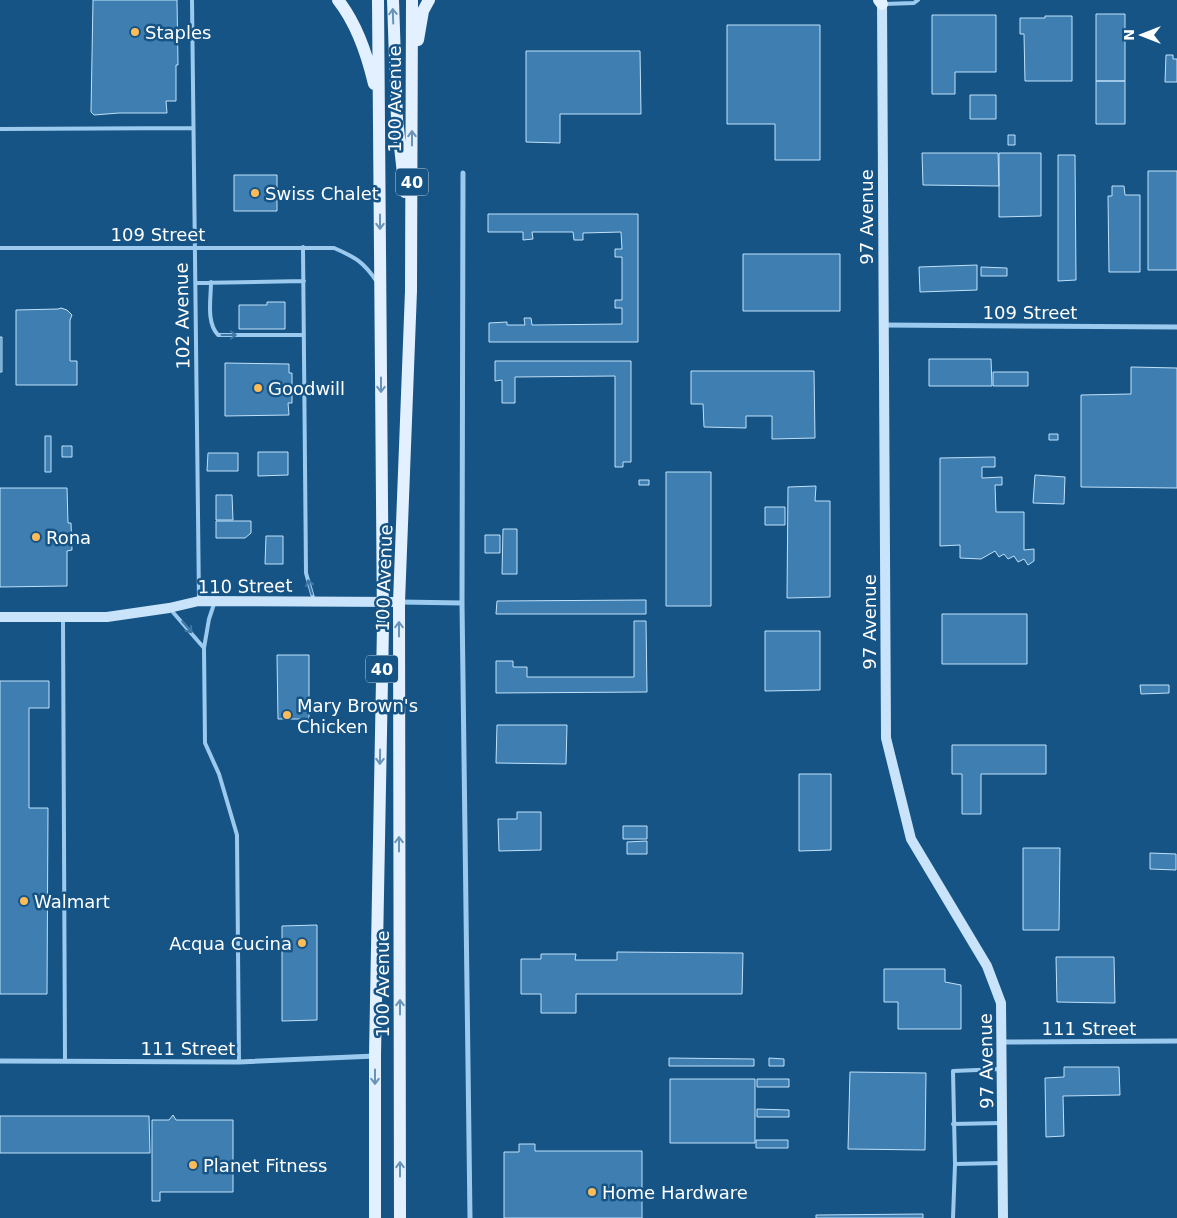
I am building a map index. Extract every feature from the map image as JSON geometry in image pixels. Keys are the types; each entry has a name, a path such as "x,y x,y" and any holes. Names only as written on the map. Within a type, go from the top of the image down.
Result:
{"main road":[{"path":"338,0 354,25 363,45 376,93 380,121"},
{"name":"100 Avenue","path":"375,1218 375,1056 382,602 378,0"},
{"path":"393,0 397,119 407,211 411,291"},
{"name":"100 Avenue","path":"400,1218 399,602 411,291 412,0"},
{"path":"412,72 423,11 429,0"}],"street":[{"name":"97 Avenue","path":"881,1 886,738 911,839 987,966 1001,1003 1003,1218"},
{"path":"463,173 462,603 470,1218"},
{"name":"109 Street","path":"883,324 1177,327"},
{"name":"110 Street","path":"0,617 107,617 169,608 200,601 462,603"},
{"name":"111 Street","path":"1002,1042 1177,1041"},
{"name":"111 Street","path":"0,1061 240,1062 375,1056"}],"lane":[{"name":"102 Avenue","path":"192,0 200,601"},
{"path":"881,1 914,4 918,0"},
{"path":"0,129 194,128"},
{"path":"304,247 306,572 314,602"},
{"name":"109 Street","path":"0,248 334,248 351,255 362,263 381,290"},
{"path":"196,283 304,280"},
{"path":"211,282 211,319 213,330 218,335 304,335"},
{"path":"215,601 209,619 204,648 205,743 219,774 237,835 240,1062"},
{"path":"169,608 204,648"},
{"path":"63,617 66,1061"},
{"path":"953,1218 955,1164 953,1071 1002,1069"},
{"path":"953,1124 1003,1123"},
{"path":"955,1164 1003,1163"}],"building":[{"name":"Staples","path":"93,0 177,0 178,65 176,65 176,101 166,101 167,113 94,115 91,112"},
{"path":"1096,14 1125,14 1125,81 1096,81"},
{"path":"932,15 996,15 996,72 955,72 955,94 932,94"},
{"path":"1045,16 1072,16 1072,81 1025,81 1024,34 1020,34 1020,18 1045,18"},
{"path":"727,25 820,25 820,160 775,160 775,124 727,124"},
{"path":"526,51 640,51 641,114 560,114 560,143 526,142"},
{"path":"1166,55 1173,55 1173,59 1177,59 1177,82 1165,82"},
{"path":"1096,81 1125,81 1125,124 1096,124"},
{"path":"970,95 996,95 996,119 970,119"},
{"path":"1008,135 1015,135 1015,145 1008,145"},
{"path":"922,153 998,153 999,186 923,185"},
{"path":"999,153 1041,153 1041,216 999,217"},
{"path":"1058,155 1075,155 1076,280 1058,281"},
{"path":"1148,171 1177,171 1177,270 1148,270"},
{"name":"Swiss Chalet","path":"234,175 277,175 277,211 234,211"},
{"path":"1112,186 1124,186 1125,195 1140,195 1140,272 1109,272 1108,196 1112,196"},
{"path":"488,214 638,214 638,342 489,342 489,323 507,322 507,325 525,325 524,318 531,318 532,325 622,324 622,308 615,308 615,300 622,300 622,257 615,257 615,249 622,249 621,232 583,233 583,240 574,240 573,232 532,232 533,239 523,240 523,232 488,232"},
{"path":"743,254 840,254 840,311 743,311"},
{"path":"977,265 977,290 920,292 919,267"},
{"path":"981,267 1007,268 1007,276 981,276"},
{"path":"267,302 285,302 285,329 239,329 239,305 267,305"},
{"path":"61,308 67,310 72,315 70,320 70,361 77,361 77,385 16,385 16,310"},
{"path":"0,337 2,337 2,372 0,372"},
{"path":"929,359 991,359 992,386 929,386"},
{"path":"495,361 631,361 631,462 623,462 623,467 615,467 615,376 515,377 515,403 502,403 502,380 495,381"},
{"name":"Goodwill","path":"225,363 289,364 289,373 292,373 292,403 288,403 289,415 225,416"},
{"path":"1131,367 1177,368 1177,488 1081,487 1081,395 1131,394"},
{"path":"691,371 814,371 815,438 772,439 772,416 746,416 746,428 704,427 703,404 691,404"},
{"path":"993,372 1028,372 1028,386 993,386"},
{"path":"1049,434 1058,434 1058,440 1049,440"},
{"path":"45,436 51,436 51,472 45,472"},
{"path":"62,446 72,446 72,457 62,457"},
{"path":"258,452 288,452 288,475 258,476"},
{"path":"208,453 238,453 238,471 207,471"},
{"path":"995,457 995,467 982,467 982,478 1002,477 1002,485 995,485 996,512 1024,512 1024,550 1034,549 1034,561 1028,565 1024,559 1018,562 1014,556 1008,559 1004,554 999,557 995,551 981,559 960,558 960,545 940,546 940,458"},
{"path":"666,472 711,472 711,606 666,606"},
{"path":"1035,475 1065,477 1064,504 1033,503"},
{"path":"639,480 649,480 649,485 639,485"},
{"path":"816,486 815,501 830,501 830,597 787,598 788,487"},
{"name":"Rona","path":"0,488 67,488 68,523 71,523 72,550 67,551 67,586 0,587"},
{"path":"216,495 232,495 233,520 216,520"},
{"path":"765,507 785,507 785,525 765,525"},
{"path":"216,521 251,521 251,533 245,538 216,538"},
{"path":"503,529 517,529 517,574 502,574"},
{"path":"485,535 500,535 500,553 485,553"},
{"path":"266,536 283,536 283,564 265,564"},
{"path":"646,600 646,614 496,614 497,601"},
{"path":"942,614 1027,614 1027,664 942,664"},
{"path":"634,621 646,621 647,692 496,693 496,661 513,661 513,667 527,667 527,677 634,677"},
{"path":"765,631 820,631 820,690 765,691"},
{"path":"277,655 309,655 309,719 278,719"},
{"name":"Walmart","path":"0,681 49,681 49,708 29,708 29,808 48,808 47,994 0,994"},
{"path":"1140,685 1169,685 1169,693 1141,694"},
{"path":"497,725 567,725 566,764 496,763"},
{"path":"952,745 1046,745 1046,774 981,774 981,814 962,814 962,774 952,774"},
{"path":"799,774 831,774 831,850 799,851"},
{"path":"517,812 541,812 541,850 499,851 498,819 517,819"},
{"path":"623,826 647,826 647,839 623,839"},
{"path":"647,841 647,854 627,854 627,842"},
{"path":"1023,848 1060,848 1059,930 1023,930"},
{"path":"1150,853 1176,854 1176,870 1150,869"},
{"path":"317,925 317,1020 282,1021 282,926"},
{"path":"617,952 743,953 742,994 576,994 576,1013 541,1013 541,994 521,994 521,959 541,959 541,954 576,954 575,960 617,960"},
{"path":"1056,957 1114,957 1115,1003 1057,1002"},
{"path":"884,969 945,969 945,982 961,985 961,1029 898,1029 898,1002 884,1002"},
{"path":"669,1058 754,1059 754,1066 669,1066"},
{"path":"769,1058 784,1059 784,1066 769,1066"},
{"path":"1064,1067 1119,1067 1120,1095 1063,1096 1064,1136 1046,1137 1045,1078 1064,1077"},
{"path":"850,1072 926,1073 925,1150 848,1149"},
{"path":"670,1079 755,1079 755,1143 670,1143"},
{"path":"757,1079 789,1079 789,1087 757,1087"},
{"path":"757,1109 789,1110 789,1117 757,1117"},
{"name":"Planet Fitness","path":"173,1115 176,1120 233,1120 233,1192 160,1192 160,1201 152,1201 152,1120 169,1120"},
{"path":"0,1116 149,1116 150,1153 0,1153"},
{"path":"756,1140 788,1140 788,1148 756,1148"},
{"path":"519,1144 535,1144 535,1151 642,1151 642,1218 504,1218 504,1152 519,1152"},
{"path":"923,1214 923,1218 816,1218 816,1215"}],"place":[{"name":"Staples","path":"135,32"},
{"name":"Swiss Chalet","path":"255,193"},
{"name":"Goodwill","path":"258,388"},
{"name":"Rona","path":"36,537"},
{"name":"Mary Brown's Chicken","path":"287,715"},
{"name":"Walmart","path":"24,901"},
{"name":"Acqua Cucina","path":"302,943"},
{"name":"Planet Fitness","path":"193,1165"},
{"name":"Home Hardware","path":"592,1192"}]}
